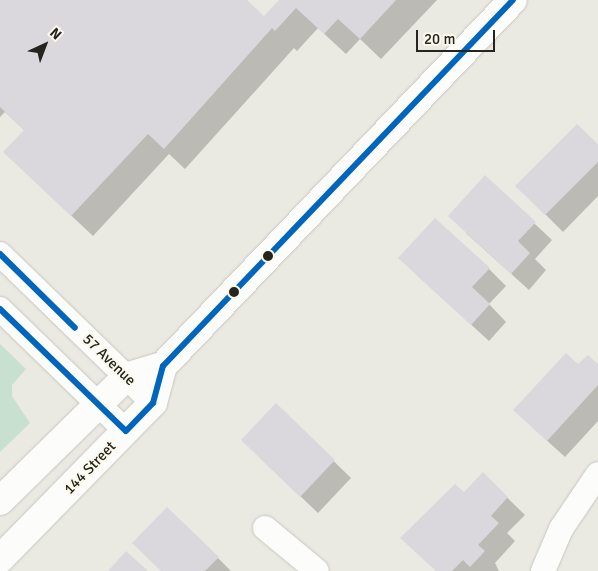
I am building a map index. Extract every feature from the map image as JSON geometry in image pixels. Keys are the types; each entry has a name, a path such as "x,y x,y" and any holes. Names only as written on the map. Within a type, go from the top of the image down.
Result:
{"main road":[{"name":"144 Street","path":"0,559 153,403 163,366 513,0"},
{"name":"144 Street","path":"0,501 126,377 163,366"}],"street":[{"name":"57 Avenue","path":"0,254 153,403"},
{"path":"0,309 126,431"},
{"path":"543,571 561,530 598,474"},
{"path":"265,528 317,571"}],"green space":[{"path":"0,344 26,369 12,385 12,396 30,423 0,452"}],"building":[{"path":"0,0 247,0 264,16 279,0 396,0 360,39 338,19 324,34 296,8 275,31 272,28 164,149 148,134 71,216 3,152 24,130 0,107"},
{"path":"577,124 598,144 598,162 545,215 515,186"},
{"path":"485,175 536,222 518,241 530,253 511,274 448,216"},
{"path":"435,218 490,268 472,287 490,304 471,325 398,258"},
{"path":"566,353 578,364 588,355 598,364 598,385 547,441 513,410"},
{"path":"276,403 335,460 300,497 241,440"},
{"path":"483,472 508,497 491,516 499,523 478,545 485,551 470,567 463,560 452,571 436,571 400,538 455,484 464,492"},
{"path":"167,507 219,557 205,571 161,571 132,543"},
{"path":"126,551 148,571 108,571"}],"transit line":[{"path":"0,309 126,431 153,403 163,366 513,0"},
{"path":"0,254 75,328"}]}
